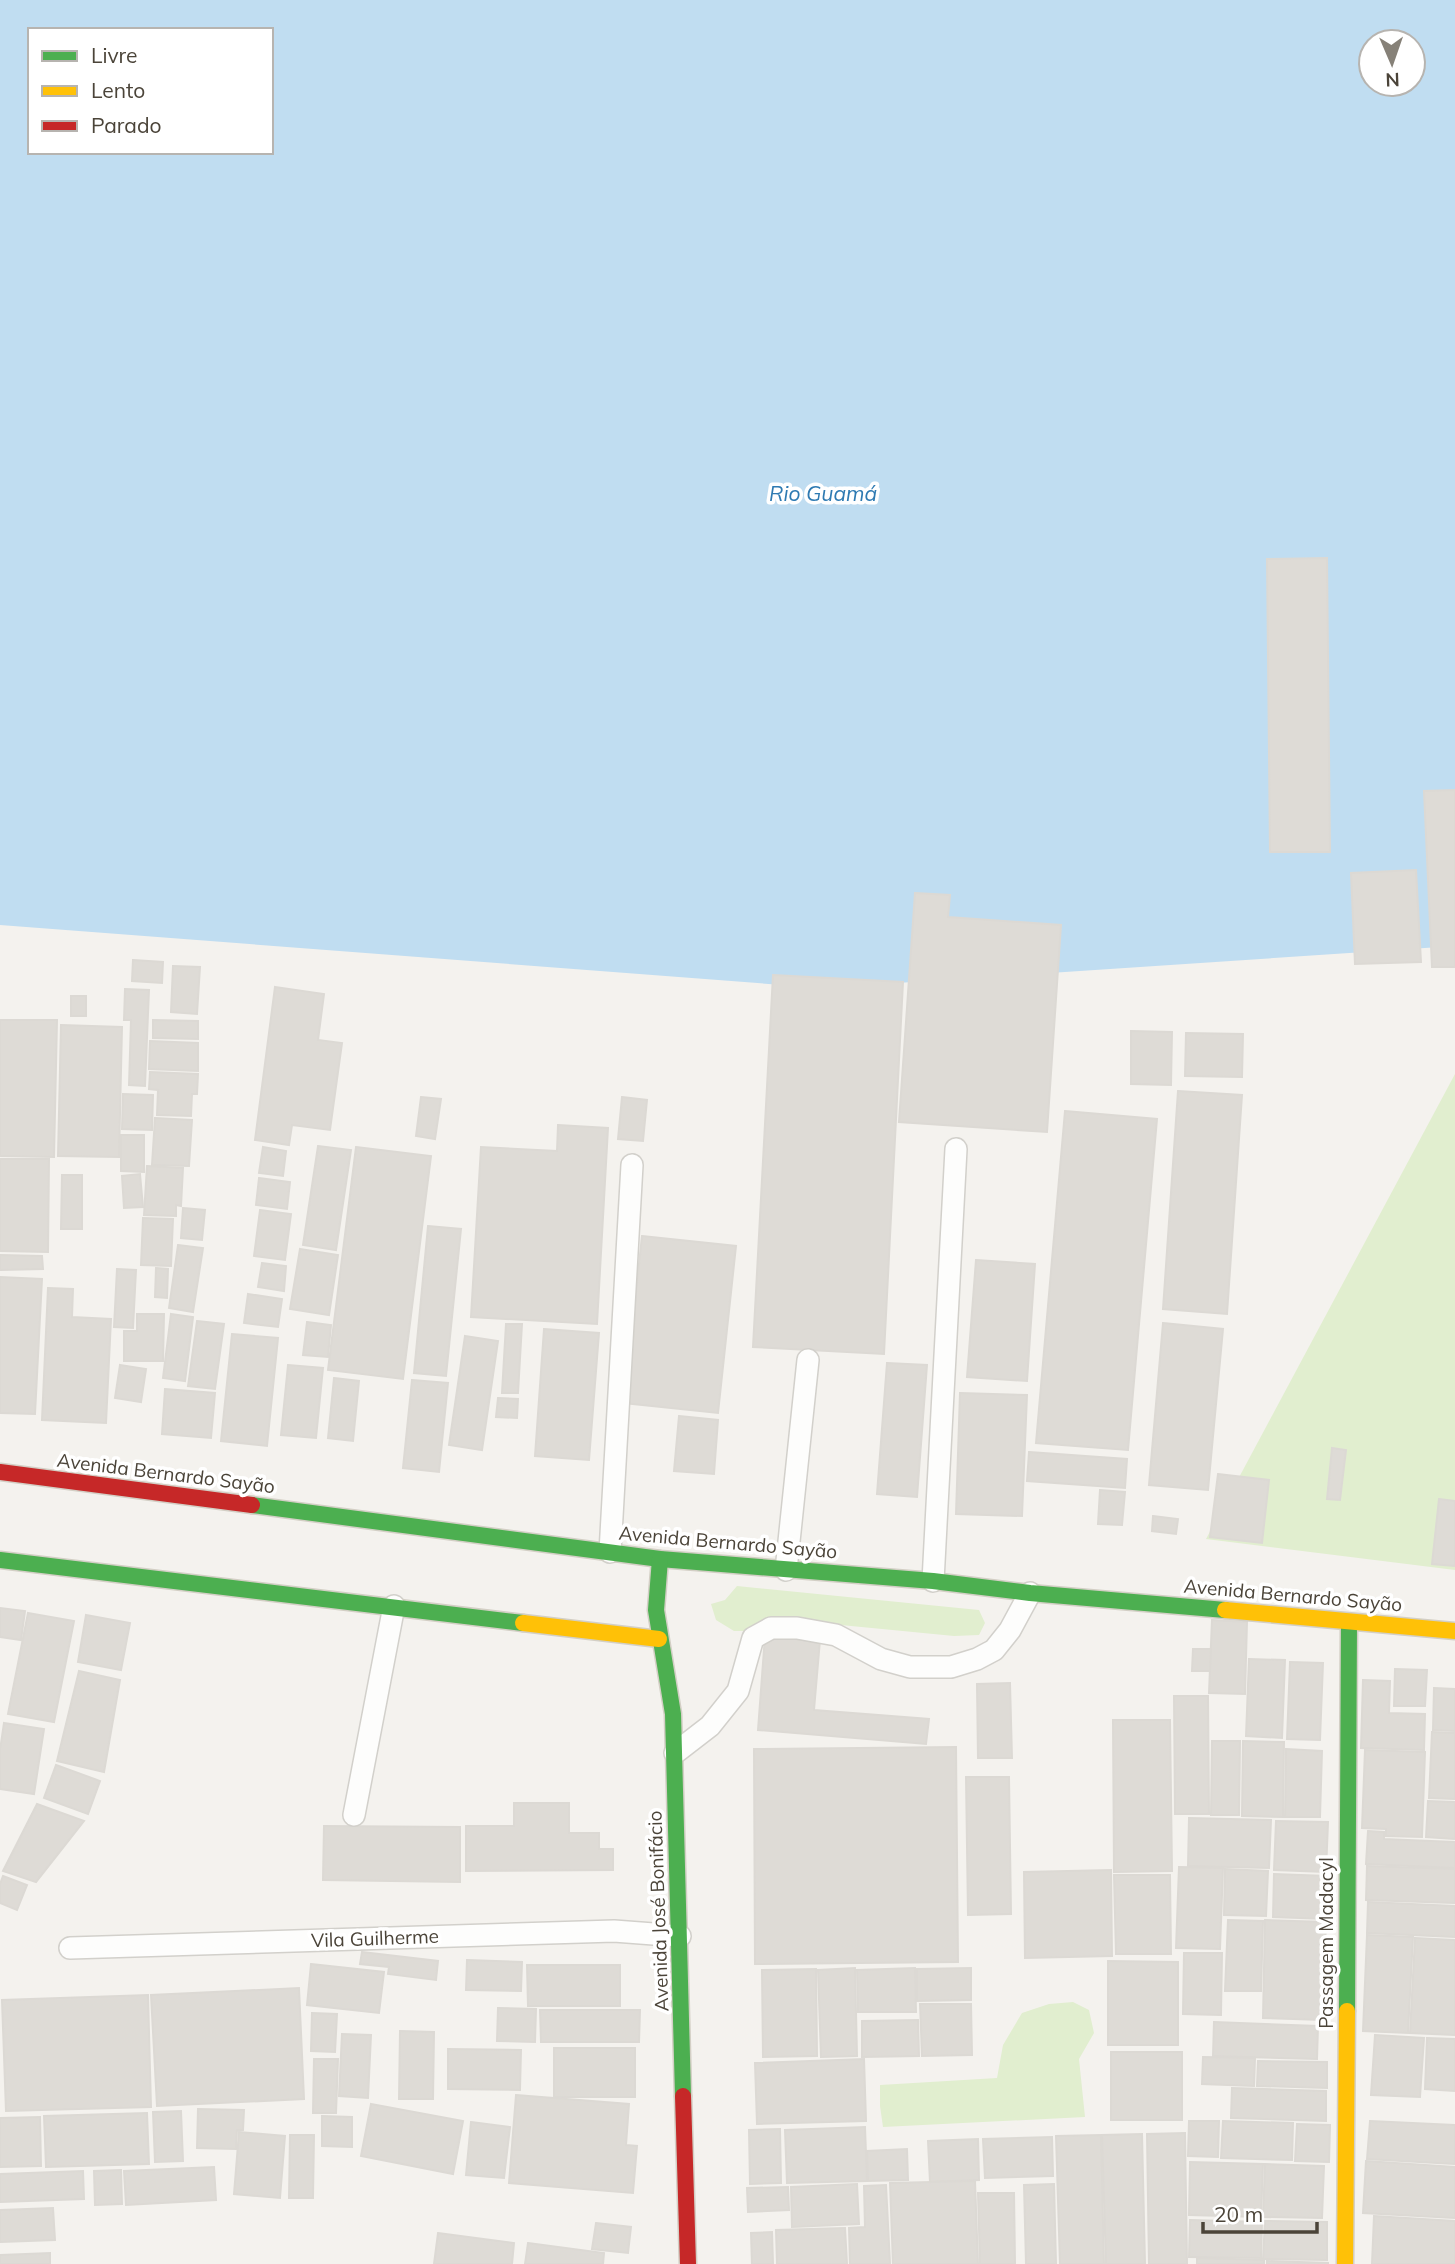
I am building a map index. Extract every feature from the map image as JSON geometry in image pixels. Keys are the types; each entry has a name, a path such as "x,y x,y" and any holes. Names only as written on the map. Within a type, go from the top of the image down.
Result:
{"main road":[{"name":"Avenida Bernardo Sayão","path":"0,1472 660,1559 933,1581 1030,1593 1455,1631"},
{"name":"Avenida José Bonifácio","path":"660,1559 656,1609 673,1714 675,1753 688,2264"},
{"path":"0,1560 659,1639"},
{"name":"Passagem Madacyl","path":"1345,2264 1349,1622"}],"lane":[{"path":"933,1581 956,1149"},
{"path":"610,1552 632,1166"},
{"path":"786,1570 808,1360"},
{"path":"675,1753 710,1726 738,1691 753,1638 771,1628 797,1628 835,1635 881,1659 910,1667 951,1667 994,1650 1010,1630 1030,1593"},
{"path":"354,1815 394,1606"},
{"name":"Vila Guilherme","path":"70,1948 614,1931 680,1936"}],"green space":[{"path":"1455,1074 1455,1570 1206,1539"},
{"path":"737,1586 979,1610 985,1623 979,1635 954,1636 810,1622 734,1631 716,1620 711,1604 725,1600"},
{"path":"1073,2002 1089,2010 1094,2033 1079,2059 1085,2117 883,2127 880,2085 997,2078 1003,2045 1022,2013 1049,2004"}],"water":[{"name":"Rio Guamá","path":"0,0 1455,0 1455,946 822,988 0,925"}],"building":[{"path":"1327,558 1330,852 1270,852 1267,559"},
{"path":"1455,790 1455,967 1432,967 1424,791"},
{"path":"1416,870 1421,962 1355,964 1351,873"},
{"path":"915,893 950,895 948,917 1061,925 1047,1132 899,1122"},
{"path":"133,960 163,962 162,983 132,981"},
{"path":"173,966 200,967 197,1014 171,1012"},
{"path":"773,975 903,982 884,1354 753,1347"},
{"path":"275,987 324,994 318,1040 342,1043 330,1130 292,1125 289,1145 255,1140"},
{"path":"125,989 149,990 145,1086 129,1085 131,1020 124,1020"},
{"path":"71,996 86,996 86,1016 71,1016"},
{"path":"0,1020 57,1020 54,1157 0,1156"},
{"path":"153,1020 198,1021 198,1039 153,1038"},
{"path":"61,1025 122,1027 119,1157 58,1156"},
{"path":"1131,1031 1172,1032 1171,1085 1131,1084"},
{"path":"1186,1033 1243,1034 1242,1077 1185,1076"},
{"path":"150,1041 198,1043 198,1071 149,1069"},
{"path":"150,1072 198,1074 197,1094 192,1094 191,1116 157,1115 158,1090 149,1089"},
{"path":"1178,1091 1242,1095 1227,1314 1163,1309"},
{"path":"123,1094 153,1095 152,1130 122,1129"},
{"path":"421,1097 441,1099 435,1139 416,1136"},
{"path":"622,1097 647,1100 643,1141 618,1139"},
{"path":"1065,1111 1157,1119 1128,1450 1036,1443"},
{"path":"155,1118 192,1120 189,1166 152,1165"},
{"path":"558,1125 608,1128 597,1324 471,1317 481,1147 557,1151"},
{"path":"121,1135 144,1135 144,1172 121,1171"},
{"path":"318,1146 351,1150 336,1250 303,1245"},
{"path":"263,1147 286,1151 283,1176 259,1173"},
{"path":"356,1147 431,1156 403,1379 328,1370"},
{"path":"0,1159 49,1159 48,1252 0,1251"},
{"path":"147,1166 183,1168 181,1206 176,1205 176,1216 144,1215"},
{"path":"140,1174 143,1207 124,1208 122,1176"},
{"path":"62,1175 82,1175 82,1229 61,1229"},
{"path":"259,1178 290,1182 287,1209 256,1205"},
{"path":"183,1208 205,1210 202,1240 181,1238"},
{"path":"260,1210 291,1214 285,1260 254,1256"},
{"path":"143,1218 173,1219 171,1266 141,1265"},
{"path":"428,1226 461,1229 446,1376 414,1373"},
{"path":"642,1236 736,1246 718,1413 624,1403"},
{"path":"178,1245 203,1248 193,1312 169,1308"},
{"path":"300,1249 338,1255 329,1315 290,1309"},
{"path":"0,1255 42,1256 43,1269 0,1270"},
{"path":"976,1260 1035,1264 1027,1381 967,1377"},
{"path":"262,1263 286,1266 284,1291 258,1287"},
{"path":"156,1268 168,1269 167,1298 155,1297"},
{"path":"117,1269 136,1270 133,1328 114,1327"},
{"path":"0,1277 42,1279 35,1414 0,1413"},
{"path":"48,1288 73,1289 72,1317 111,1319 106,1423 42,1420"},
{"path":"248,1294 282,1299 278,1327 244,1323"},
{"path":"137,1314 164,1314 163,1361 124,1361 124,1331 137,1331"},
{"path":"171,1314 193,1317 185,1381 163,1378"},
{"path":"197,1321 224,1324 215,1389 188,1386"},
{"path":"307,1322 331,1325 328,1357 303,1355"},
{"path":"1163,1323 1223,1329 1208,1490 1149,1485"},
{"path":"506,1324 522,1324 518,1393 502,1393"},
{"path":"544,1329 599,1333 589,1460 535,1456"},
{"path":"232,1334 278,1338 267,1446 221,1441"},
{"path":"465,1336 498,1341 482,1450 449,1445"},
{"path":"887,1363 927,1365 917,1497 877,1494"},
{"path":"120,1365 146,1369 141,1402 115,1398"},
{"path":"288,1365 323,1368 316,1438 281,1435"},
{"path":"334,1378 359,1381 353,1441 328,1438"},
{"path":"412,1380 448,1383 439,1472 403,1468"},
{"path":"165,1389 215,1393 211,1438 162,1434"},
{"path":"960,1393 1027,1395 1022,1516 956,1514"},
{"path":"498,1398 518,1399 517,1418 496,1417"},
{"path":"679,1416 718,1420 714,1474 674,1471"},
{"path":"1332,1448 1346,1450 1340,1500 1327,1499"},
{"path":"1029,1452 1127,1459 1125,1488 1027,1481"},
{"path":"1218,1474 1269,1480 1262,1543 1210,1537"},
{"path":"1100,1490 1125,1492 1122,1525 1098,1524"},
{"path":"1439,1499 1455,1501 1455,1566 1432,1564"},
{"path":"1153,1516 1178,1519 1176,1534 1152,1531"},
{"path":"0,1608 25,1611 21,1640 0,1637"},
{"path":"28,1613 74,1621 54,1722 8,1714"},
{"path":"86,1615 130,1623 121,1670 78,1662"},
{"path":"1212,1620 1247,1622 1245,1694 1209,1693"},
{"path":"765,1636 820,1640 814,1710 929,1719 926,1744 758,1730"},
{"path":"1193,1649 1211,1649 1210,1671 1192,1671"},
{"path":"1249,1659 1285,1660 1282,1738 1246,1736"},
{"path":"1290,1662 1323,1663 1320,1740 1287,1739"},
{"path":"1395,1669 1427,1670 1425,1706 1394,1706"},
{"path":"79,1671 120,1680 104,1772 57,1761"},
{"path":"1363,1680 1390,1681 1389,1713 1425,1714 1424,1750 1361,1748"},
{"path":"1010,1683 1012,1758 978,1758 977,1684"},
{"path":"1434,1688 1455,1689 1455,1731 1433,1730"},
{"path":"1174,1696 1208,1696 1209,1814 1175,1814"},
{"path":"1113,1720 1170,1720 1172,1871 1114,1872"},
{"path":"4,1723 44,1729 34,1794 0,1789 0,1750"},
{"path":"1432,1732 1455,1733 1455,1799 1429,1798"},
{"path":"1212,1741 1240,1741 1239,1815 1211,1815"},
{"path":"1243,1741 1284,1742 1283,1817 1242,1816"},
{"path":"956,1747 958,1962 755,1964 754,1749"},
{"path":"1286,1749 1322,1751 1320,1817 1285,1817"},
{"path":"1365,1750 1425,1752 1422,1837 1386,1836 1386,1829 1362,1828"},
{"path":"56,1765 100,1781 88,1814 44,1798"},
{"path":"966,1777 1009,1777 1011,1914 968,1915"},
{"path":"1428,1801 1455,1802 1455,1839 1426,1837"},
{"path":"514,1803 569,1803 569,1833 599,1833 599,1849 613,1849 613,1870 466,1871 466,1826 514,1826"},
{"path":"37,1804 84,1821 36,1882 3,1871"},
{"path":"1189,1818 1271,1820 1269,1868 1188,1866"},
{"path":"1276,1821 1328,1822 1326,1872 1274,1870"},
{"path":"324,1826 460,1827 460,1882 323,1880"},
{"path":"1368,1831 1384,1832 1384,1839 1455,1842 1455,1868 1366,1864"},
{"path":"1367,1866 1455,1869 1455,1903 1366,1900"},
{"path":"1179,1867 1223,1868 1220,1949 1176,1948"},
{"path":"1225,1869 1268,1871 1266,1916 1224,1915"},
{"path":"1111,1870 1112,1956 1025,1958 1024,1872"},
{"path":"1274,1874 1327,1876 1326,1919 1273,1917"},
{"path":"1114,1875 1170,1875 1171,1954 1116,1954"},
{"path":"3,1876 27,1885 17,1910 0,1903"},
{"path":"1368,1902 1455,1906 1455,1937 1367,1933"},
{"path":"1228,1920 1263,1921 1261,1991 1225,1991"},
{"path":"1265,1920 1326,1922 1323,2020 1263,2018"},
{"path":"1367,1935 1413,1937 1408,2033 1363,2031"},
{"path":"1415,1938 1455,1940 1455,2035 1410,2033"},
{"path":"362,1952 438,1961 436,1980 388,1974 389,1967 360,1964"},
{"path":"1184,1953 1222,1953 1221,2015 1183,2014"},
{"path":"467,1960 522,1962 521,1991 466,1990"},
{"path":"1108,1961 1178,1962 1178,2045 1108,2045"},
{"path":"311,1964 384,1972 379,2013 307,2005"},
{"path":"527,1965 620,1965 620,2006 528,2006"},
{"path":"855,1968 857,2056 821,2057 818,1970"},
{"path":"915,1968 916,2012 858,2012 857,1970"},
{"path":"971,1968 971,2000 917,2001 917,1969"},
{"path":"816,1969 817,2056 763,2057 762,1970"},
{"path":"299,1988 304,2099 157,2106 151,1995"},
{"path":"148,1995 151,2107 6,2111 2,2000"},
{"path":"920,2004 971,2004 972,2055 922,2056"},
{"path":"498,2008 536,2009 535,2042 497,2041"},
{"path":"540,2010 640,2010 639,2042 541,2042"},
{"path":"312,2013 337,2014 335,2052 311,2051"},
{"path":"918,2020 919,2056 862,2057 862,2021"},
{"path":"1214,2022 1318,2026 1317,2059 1213,2056"},
{"path":"400,2031 434,2032 433,2099 399,2099"},
{"path":"342,2034 371,2035 368,2098 339,2096"},
{"path":"1375,2035 1424,2038 1420,2097 1371,2095"},
{"path":"1427,2038 1455,2039 1455,2091 1425,2089"},
{"path":"554,2048 635,2048 635,2097 554,2097"},
{"path":"448,2049 521,2050 520,2090 448,2089"},
{"path":"1111,2052 1182,2052 1182,2120 1111,2120"},
{"path":"1203,2057 1255,2058 1254,2086 1202,2084"},
{"path":"314,2059 338,2059 336,2113 313,2113"},
{"path":"864,2059 866,2121 757,2124 755,2063"},
{"path":"1258,2061 1327,2062 1327,2088 1257,2086"},
{"path":"1232,2088 1326,2091 1326,2121 1231,2118"},
{"path":"516,2095 629,2104 626,2145 637,2146 633,2193 509,2183"},
{"path":"371,2104 463,2121 453,2174 361,2156"},
{"path":"198,2109 244,2110 243,2130 237,2130 236,2149 197,2148"},
{"path":"181,2111 183,2161 155,2162 153,2112"},
{"path":"147,2113 149,2164 46,2167 44,2116"},
{"path":"322,2116 352,2117 352,2147 322,2146"},
{"path":"40,2117 41,2166 0,2167 0,2118"},
{"path":"1189,2121 1219,2121 1218,2157 1188,2156"},
{"path":"1223,2121 1293,2123 1292,2160 1221,2158"},
{"path":"1370,2121 1455,2125 1455,2164 1367,2159"},
{"path":"471,2122 510,2127 504,2178 466,2175"},
{"path":"1297,2124 1330,2125 1329,2162 1295,2161"},
{"path":"865,2127 867,2181 787,2183 785,2130"},
{"path":"780,2129 781,2183 750,2184 749,2130"},
{"path":"239,2132 285,2136 280,2198 234,2194"},
{"path":"1185,2133 1187,2264 1149,2264 1147,2134"},
{"path":"1142,2134 1145,2264 1106,2264 1102,2135"},
{"path":"290,2135 314,2135 313,2198 289,2198"},
{"path":"1101,2135 1104,2264 1060,2264 1056,2136"},
{"path":"1052,2137 1053,2176 985,2178 983,2139"},
{"path":"978,2139 979,2180 930,2182 928,2141"},
{"path":"907,2149 908,2180 868,2181 867,2151"},
{"path":"1366,2161 1455,2167 1455,2218 1363,2213"},
{"path":"1190,2162 1263,2164 1261,2217 1189,2215"},
{"path":"1265,2164 1324,2166 1322,2218 1263,2217"},
{"path":"214,2167 216,2200 126,2205 124,2171"},
{"path":"121,2170 122,2204 95,2205 94,2171"},
{"path":"83,2171 84,2199 0,2202 0,2174"},
{"path":"975,2181 978,2264 893,2264 890,2183"},
{"path":"857,2184 859,2224 792,2227 791,2187"},
{"path":"1054,2184 1056,2264 1026,2264 1024,2185"},
{"path":"886,2185 890,2264 850,2264 849,2228 865,2227 864,2186"},
{"path":"788,2187 789,2210 748,2212 747,2188"},
{"path":"978,2193 1014,2193 1015,2264 980,2264"},
{"path":"53,2208 55,2240 0,2242 0,2210"},
{"path":"1374,2216 1455,2221 1455,2264 1372,2264"},
{"path":"1190,2220 1262,2222 1261,2258 1189,2257"},
{"path":"1265,2221 1327,2222 1327,2260 1263,2259"},
{"path":"596,2223 631,2227 628,2253 592,2249"},
{"path":"845,2228 847,2264 777,2264 776,2230"},
{"path":"772,2232 773,2264 752,2264 751,2233"},
{"path":"438,2233 514,2243 512,2264 434,2264"},
{"path":"528,2243 604,2253 603,2264 525,2264"},
{"path":"50,2253 50,2264 0,2264 0,2255"},
{"path":"1197,2258 1264,2260 1264,2264 1197,2264"},
{"path":"1267,2261 1328,2263 1328,2264 1267,2264"}],"traffic: fast":[{"path":"252,1505 660,1559 933,1581 1030,1593 1225,1610"},
{"path":"660,1559 656,1610 673,1714 683,2096"},
{"path":"0,1560 523,1623"},
{"path":"1347,2011 1349,1622"}],"traffic: slow":[{"path":"1225,1610 1455,1631"},
{"path":"523,1623 659,1639"},
{"path":"1345,2264 1347,2011"}],"traffic: jam":[{"path":"0,1472 252,1505"},
{"path":"683,2096 688,2264"}]}
